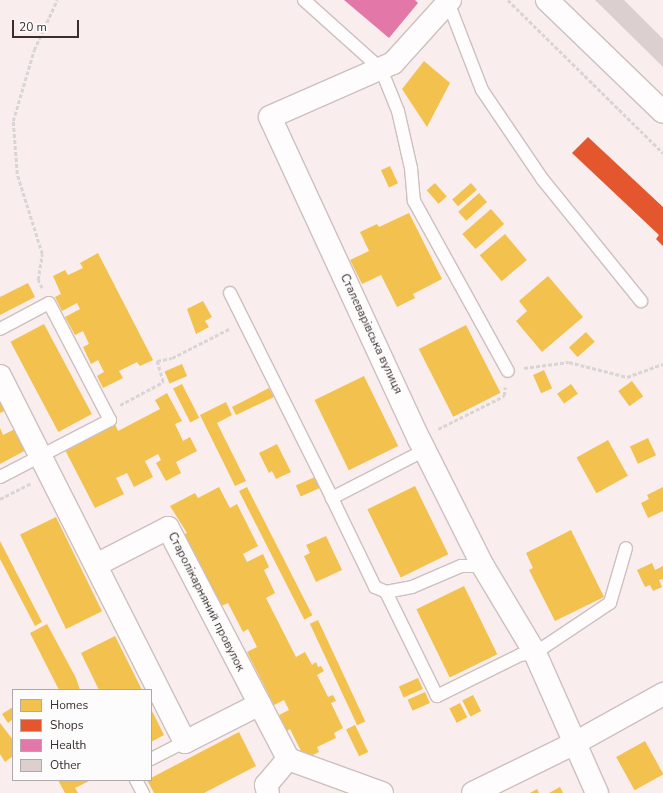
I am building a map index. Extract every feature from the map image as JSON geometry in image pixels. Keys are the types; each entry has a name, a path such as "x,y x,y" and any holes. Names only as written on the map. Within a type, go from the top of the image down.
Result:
{"street":[{"path":"547,0 663,112"},
{"name":"Сталеварівська вулиця","path":"449,1 393,63 270,117 422,444 483,566 535,653 597,793"},
{"path":"0,376 185,742 260,704"},
{"name":"Старолікарняний провулок","path":"96,564 168,528 288,759"},
{"path":"473,793 575,743 663,694"},
{"path":"268,793 266,785 288,759 382,793"}],"lane":[{"path":"304,0 381,69 398,112 411,168 414,201 508,370"},
{"path":"449,1 482,90 543,180 641,301"},
{"path":"230,293 375,587 386,592 412,586 461,566 483,566"},
{"path":"0,329 49,303 110,420 46,465 0,477"},
{"path":"332,498 422,444"},
{"path":"386,592 437,696 520,655 535,653 610,603 626,548"},
{"path":"152,758 185,742"},
{"path":"137,781 143,793"}],"path":[{"path":"49,303 38,280 42,254 18,174 13,121 34,50 57,0"},
{"path":"508,0 663,153"},
{"path":"106,412 163,382 157,360 172,358 244,321"},
{"path":"422,444 504,396 508,370 569,362 627,377 663,364"},
{"path":"0,499 46,465"}],"building: Homes":[{"path":"424,61 450,83 427,127 402,89"},
{"path":"390,166 398,183 389,187 381,170"},
{"path":"435,183 447,197 439,204 427,190"},
{"path":"471,183 477,190 458,206 452,199"},
{"path":"479,193 487,202 466,221 458,212"},
{"path":"491,209 504,224 475,249 462,234"},
{"path":"409,213 442,279 413,294 415,298 397,307 381,275 362,284 350,260 369,251 360,232 377,224 379,227"},
{"path":"505,234 527,260 502,281 480,255"},
{"path":"98,253 153,360 140,366 137,362 119,371 123,378 103,388 97,376 104,372 98,360 91,364 83,347 89,344 83,331 75,335 65,317 80,309 77,303 62,311 55,297 61,294 53,276 65,270 68,275 83,268 80,263"},
{"path":"548,276 583,317 542,352 516,321 527,311 519,301"},
{"path":"28,283 35,297 0,315 0,297"},
{"path":"203,301 212,317 205,321 209,327 196,334 187,309"},
{"path":"44,324 92,414 58,432 10,342"},
{"path":"466,325 501,393 453,417 419,349"},
{"path":"586,332 595,342 578,357 569,347"},
{"path":"182,364 187,376 170,383 165,371"},
{"path":"544,370 552,388 541,393 533,375"},
{"path":"364,376 398,446 349,470 315,400"},
{"path":"632,381 643,396 629,406 618,391"},
{"path":"182,384 199,418 190,422 173,389"},
{"path":"571,384 578,394 564,404 557,394"},
{"path":"269,388 274,397 236,415 232,407"},
{"path":"167,393 182,421 175,424 183,441 190,437 197,451 176,462 181,473 166,481 156,463 161,460 158,454 145,461 153,477 134,487 127,473 116,478 124,494 95,508 65,450 115,424 118,431 160,409 155,400"},
{"path":"0,395 8,409 0,413"},
{"path":"226,402 232,415 217,423 246,481 235,486 200,415"},
{"path":"0,428 3,435 17,428 28,449 0,464"},
{"path":"648,438 656,455 638,464 630,446"},
{"path":"608,440 628,476 596,493 577,457"},
{"path":"277,444 291,472 276,479 272,471 269,473 259,453"},
{"path":"315,477 320,488 301,497 296,486"},
{"path":"415,486 448,554 401,578 367,509"},
{"path":"219,487 230,508 237,504 258,546 243,554 247,562 263,554 269,567 264,570 275,593 266,598 296,657 305,652 312,665 316,662 318,667 321,666 324,671 317,675 328,697 333,695 336,701 331,703 343,728 334,733 336,738 317,747 319,752 311,756 301,751 290,729 287,731 279,715 289,710 284,700 274,705 247,652 257,647 248,629 243,632 228,603 219,607 183,535 187,533 170,506 195,493 198,498"},
{"path":"247,487 312,615 304,619 239,491"},
{"path":"663,487 663,511 648,518 641,503 649,499 647,495"},
{"path":"56,517 102,611 66,629 20,535"},
{"path":"571,530 604,597 555,621 529,570 533,568 526,553"},
{"path":"326,536 342,570 316,582 304,556 310,553 306,545"},
{"path":"0,541 42,622 35,626 0,559"},
{"path":"652,563 655,570 663,566 663,579 659,580 662,587 653,591 650,585 645,587 637,570"},
{"path":"464,586 497,654 450,678 416,609"},
{"path":"318,620 365,722 357,725 310,624"},
{"path":"47,624 76,678 80,689 58,689 30,633"},
{"path":"115,636 142,689 99,689 81,653"},
{"path":"418,678 423,689 404,698 399,687"},
{"path":"425,692 430,703 413,711 408,700"},
{"path":"473,695 481,711 470,716 462,700"},
{"path":"460,703 467,717 457,723 449,708"},
{"path":"12,708 12,720 8,723 2,714"},
{"path":"152,711 164,735 152,741"},
{"path":"0,723 12,739 12,757 5,762 0,754"},
{"path":"355,725 368,752 359,756 346,729"},
{"path":"239,732 256,766 204,793 154,793 148,781 152,781 152,777"},
{"path":"645,741 663,774 635,790 616,757"},
{"path":"59,781 89,781 75,788 78,793 65,793"},
{"path":"560,787 563,793 549,793"},
{"path":"537,789 539,793 530,793"}],"building: Shops":[{"path":"588,137 663,207 663,246 656,239 659,235 572,153"}],"building: Health":[{"path":"344,0 415,0 418,3 389,38"}],"building: Other":[{"path":"595,0 624,0 663,39 663,67"}]}
